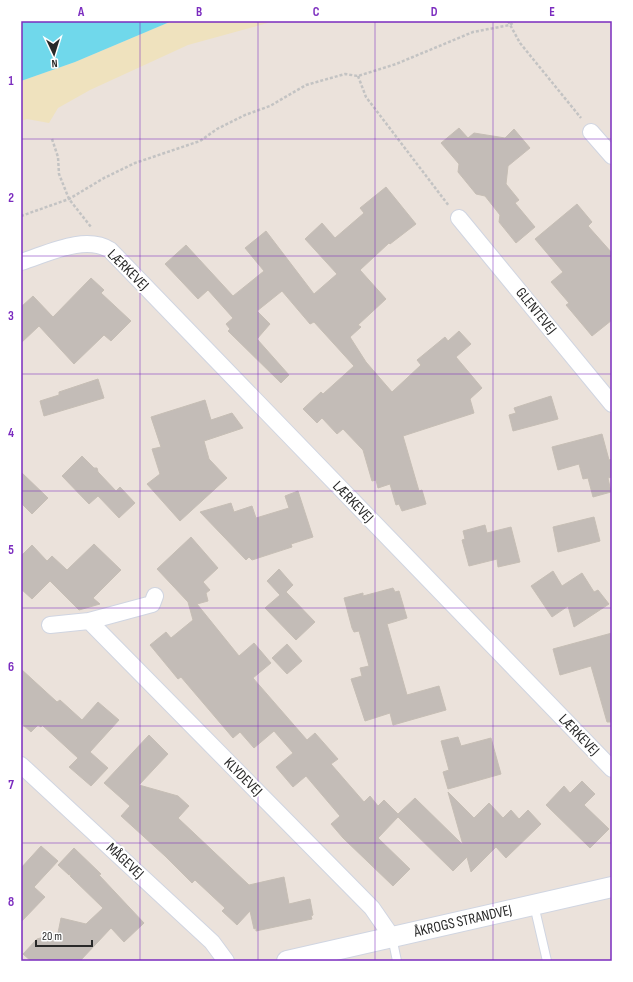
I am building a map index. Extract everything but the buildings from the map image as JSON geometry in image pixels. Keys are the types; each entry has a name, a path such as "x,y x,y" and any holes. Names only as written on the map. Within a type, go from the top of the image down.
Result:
{"street":[{"path":"591,132 612,156"},
{"name":"GLENTEVEJ","path":"459,218 612,404"},
{"path":"21,262 70,247 91,243"},
{"name":"LÆRKEVEJ","path":"91,243 97,243 110,250 612,769"},
{"path":"50,625 89,621 152,604 155,596"},
{"name":"KLYDEVEJ","path":"89,621 372,908 392,937"},
{"name":"MÅGEVEJ","path":"21,765 212,942 226,961"},
{"name":"ÅKROGS STRANDVEJ","path":"287,961 612,887"}],"lane":[{"path":"534,905 547,961"},
{"path":"392,937 397,961"}],"path":[{"path":"21,216 68,199 104,178 135,163 200,141 217,129 245,114 270,106 306,85 345,74 358,76 396,64 473,32 516,21"},
{"path":"509,23 520,43 588,126 591,132"},
{"path":"358,76 366,97 459,218"},
{"path":"52,139 58,157 59,174 68,199 91,228 91,243"}],"sand":[{"path":"172,21 275,21 188,45 90,90 58,108 49,123 27,119 21,121 21,81 75,62"}],"water":[{"path":"21,21 172,21 75,62 21,81"}]}
